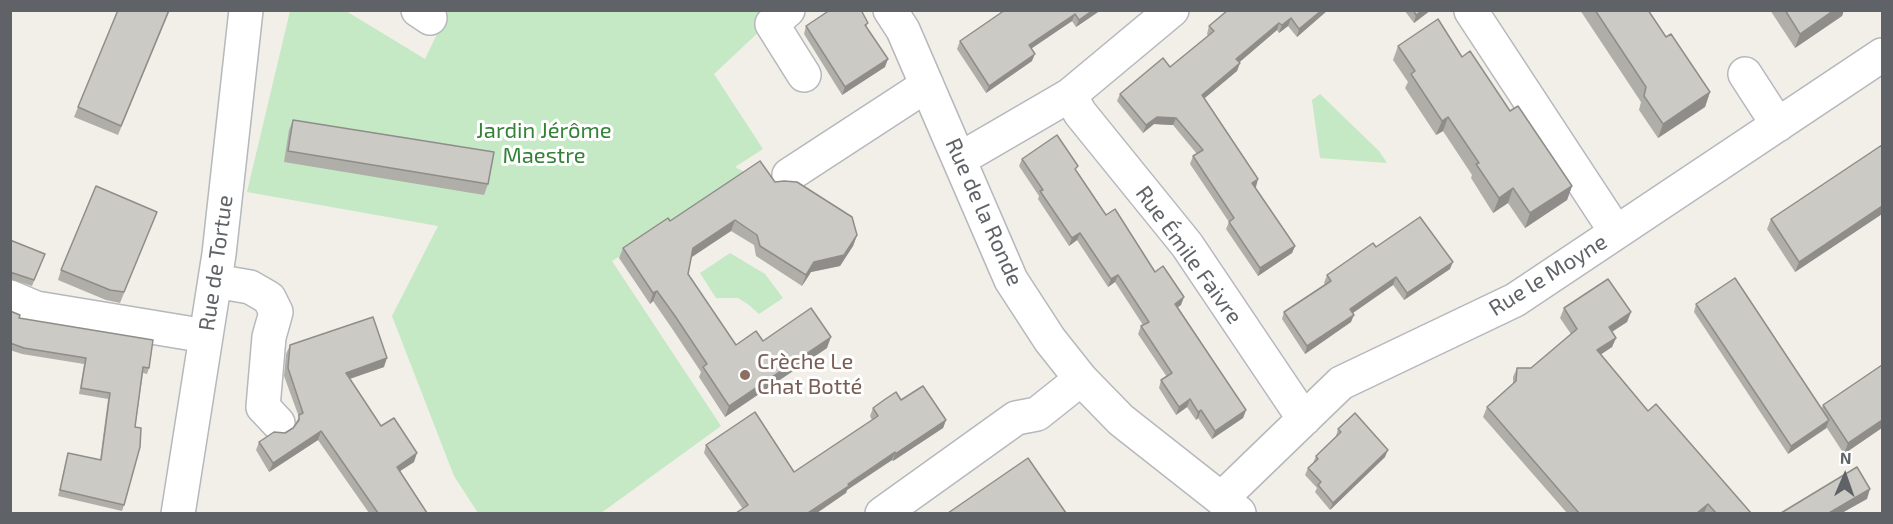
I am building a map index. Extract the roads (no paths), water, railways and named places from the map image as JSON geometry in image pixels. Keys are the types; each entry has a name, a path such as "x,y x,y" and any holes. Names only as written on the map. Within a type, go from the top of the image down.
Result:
{"street":[{"name":"Rue de Tortue","path":"178,513 215,281 246,10"},
{"path":"788,10 772,24 804,75"},
{"name":"Rue de la Ronde","path":"890,10 903,30 1011,280 1050,340 1081,379 1120,420 1231,506"},
{"path":"960,159 1070,95 1172,10"},
{"path":"1472,11 1616,232"},
{"name":"Rue le Moyne","path":"1231,506 1304,419 1341,383 1515,300 1882,55"},
{"path":"1745,74 1778,125"},
{"path":"789,176 927,85"},
{"name":"Rue Émile Faivre","path":"1070,95 1080,113 1187,246 1304,419"},
{"path":"215,281 250,287 269,298 276,312 269,337 262,407 278,423"},
{"path":"10,297 36,308 206,336"},
{"path":"882,513 1016,418 1037,414 1081,379"}],"place":[{"name":"Crèche Le Chat Botté","path":"745,375"}],"park label":[{"name":"Jardin Jérôme Maestre","path":"544,144"}]}
